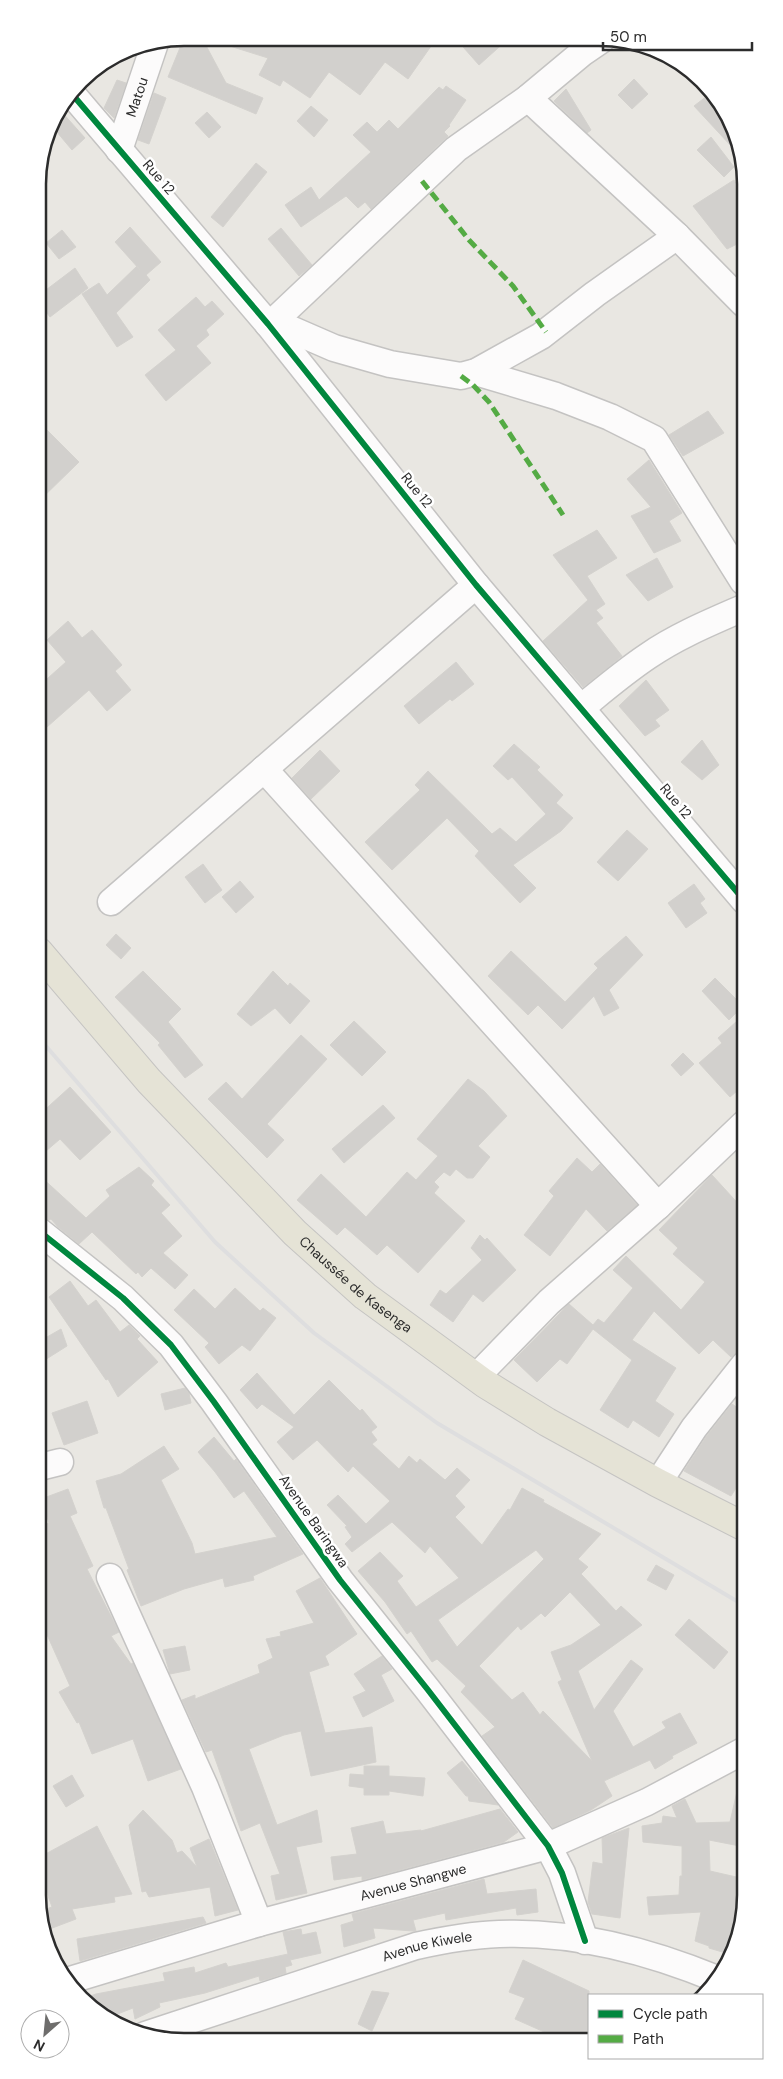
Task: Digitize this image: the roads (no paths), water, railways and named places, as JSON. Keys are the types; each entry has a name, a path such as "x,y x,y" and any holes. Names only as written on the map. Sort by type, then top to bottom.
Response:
{"main road":[{"name":"Chaussée de Kasenga","path":"47,961 149,1081 296,1233 365,1296 476,1377 547,1422 658,1484 736,1523"}],"street":[{"path":"592,46 528,98 456,149 272,322 334,348 390,364 461,376 476,372 541,336 595,294 677,236"},
{"name":"Matou","path":"119,150 153,50"},
{"path":"528,98 677,236 737,297"},
{"name":"Rue 12","path":"76,99 272,322 476,585 737,891"},
{"path":"476,372 556,396 610,417 654,439 737,570"},
{"path":"112,902 476,585"},
{"path":"581,708 615,680 649,656 693,630 737,611"},
{"path":"264,769 658,1206"},
{"path":"476,1377 549,1302 658,1206 736,1131"},
{"name":"Avenue Baringwa","path":"46,1237 123,1298 171,1345 214,1402 340,1580 428,1690 548,1846 562,1873 585,1941"},
{"path":"658,1484 694,1428 736,1375"},
{"path":"110,1577 206,1788 259,1923"},
{"name":"Avenue Shangwe","path":"75,1979 259,1923 548,1846 647,1802 736,1755"},
{"name":"Avenue Kiwele","path":"159,2030 416,1946 458,1937 500,1934 540,1935 585,1941 610,1945 684,1965 710,1975"}],"railway":[{"path":"46,1047 215,1242 314,1333 437,1423 736,1601"}]}
